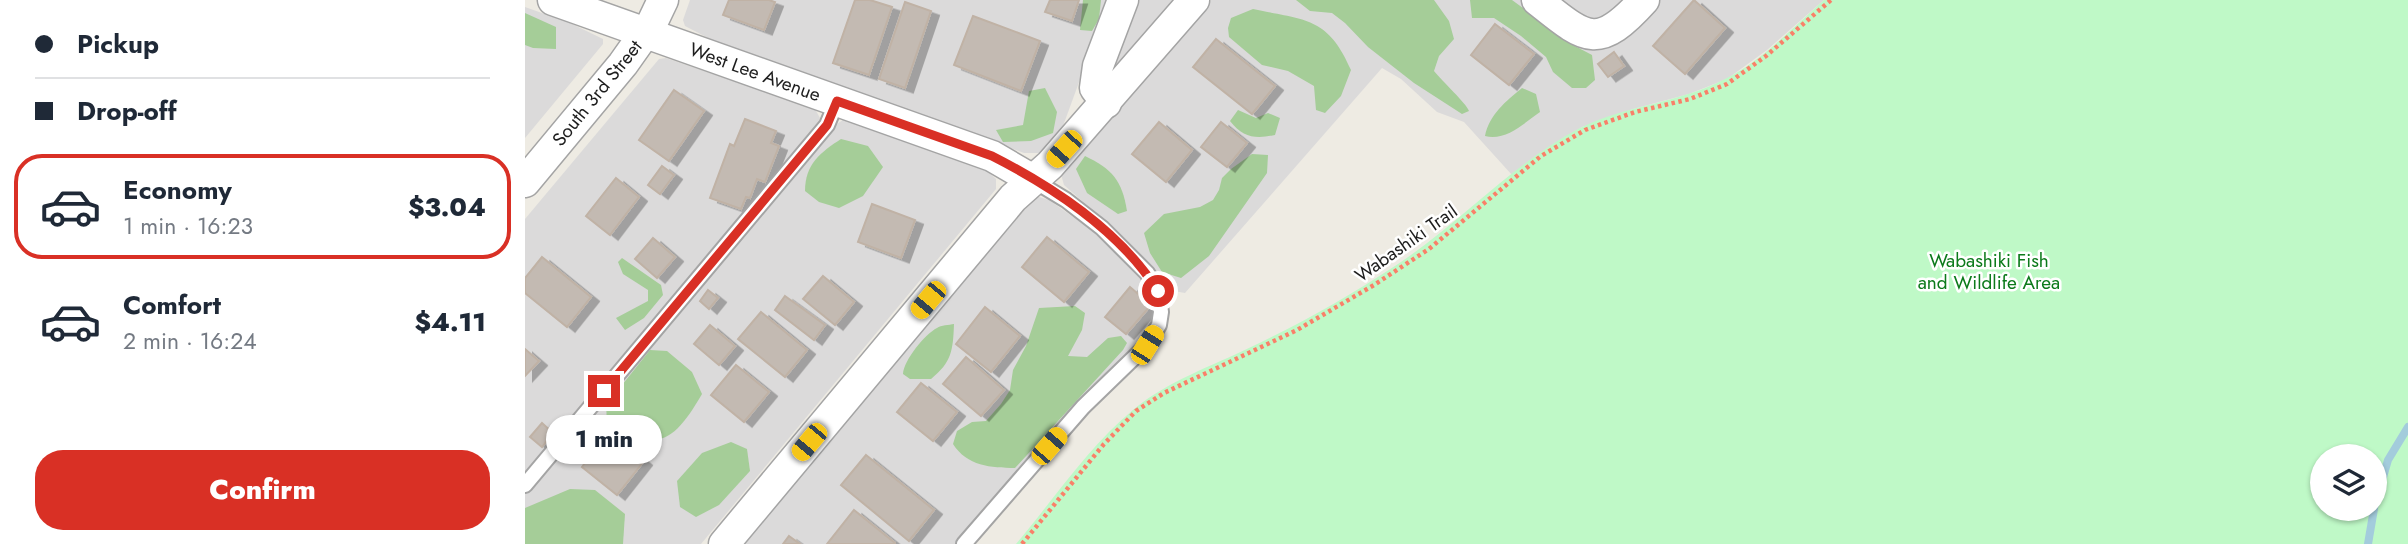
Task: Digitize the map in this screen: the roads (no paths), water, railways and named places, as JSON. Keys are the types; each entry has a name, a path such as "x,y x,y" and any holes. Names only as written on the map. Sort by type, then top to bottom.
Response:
{"street":[{"name":"West Lee Avenue","path":"552,0 992,156 1034,180"},
{"name":"South 3rd Street","path":"525,182 623,64 645,33 663,0"},
{"path":"1106,103 1095,88 1098,65 1123,0"},
{"path":"725,544 1013,198 1034,180 1106,103 1194,0"},
{"path":"1537,0 1574,28 1588,35 1599,35 1614,29 1644,0"}],"lane":[{"path":"525,485 827,125 837,101"},
{"path":"964,544 1083,407 1147,345 1159,325 1161,312 1158,291 1147,273 1102,228 1066,200 1034,180"}],"waterway":[{"path":"2387,463 2408,427"},
{"path":"2368,544 2372,521"}],"park label":[{"name":"Wabashiki Fish and Wildlife Area","path":"1989,271"}]}
